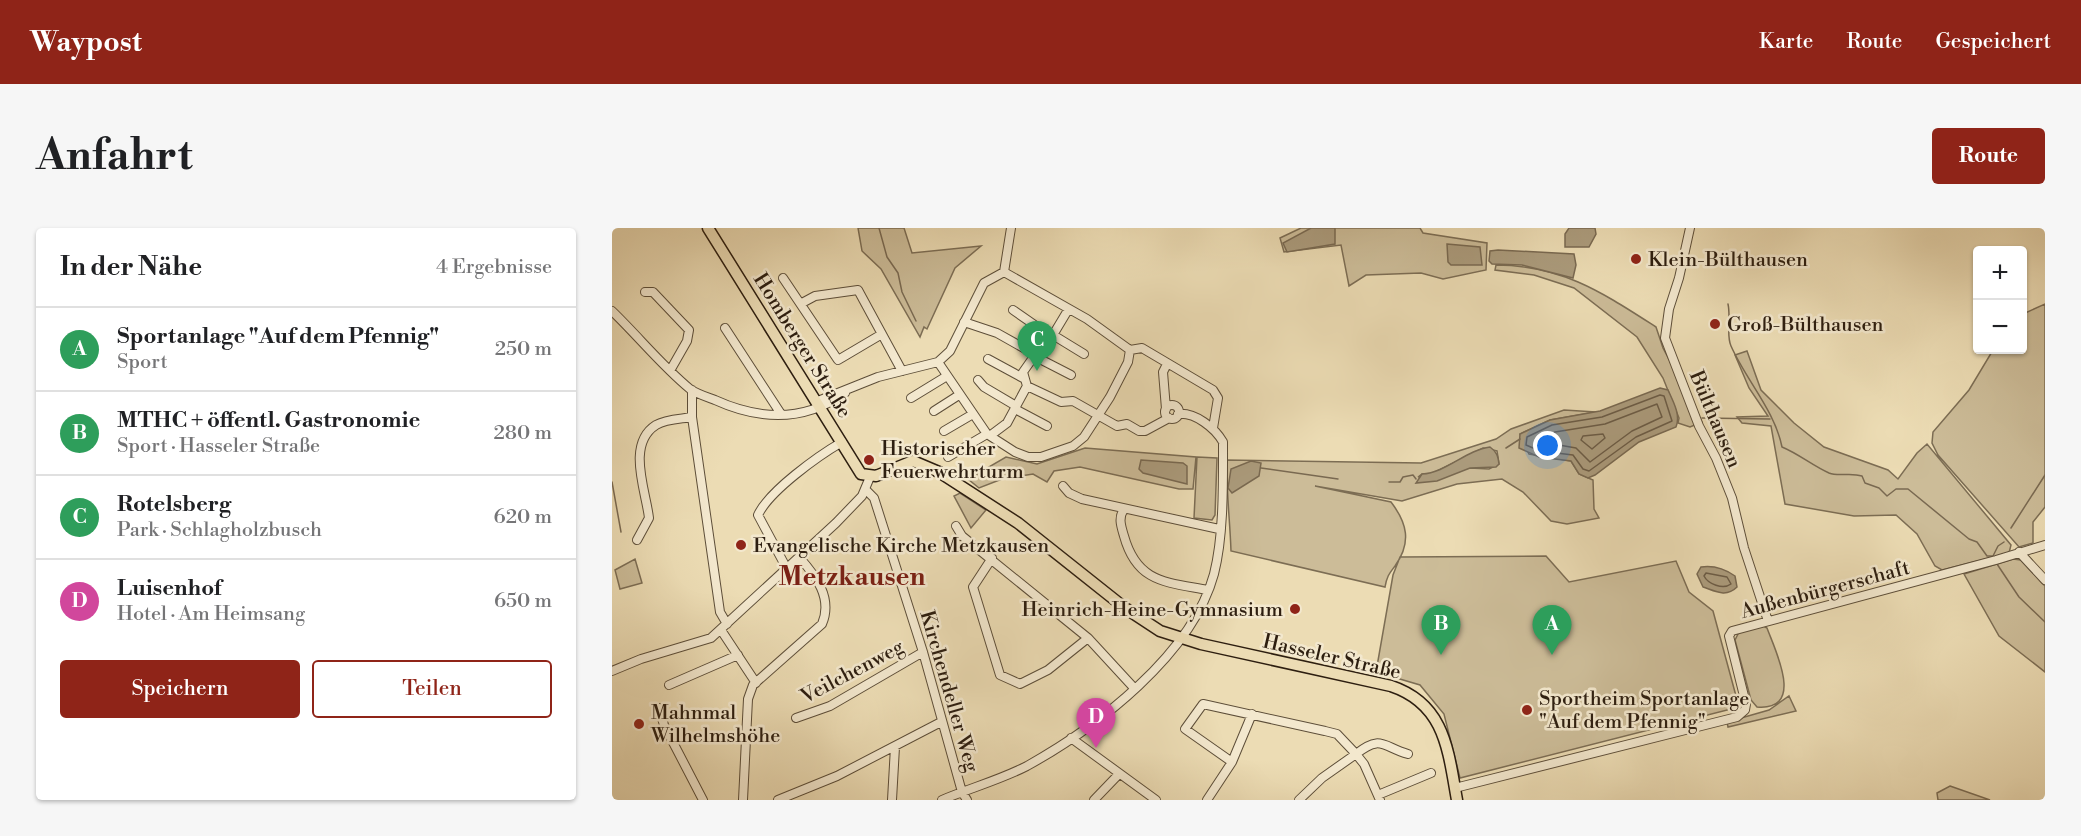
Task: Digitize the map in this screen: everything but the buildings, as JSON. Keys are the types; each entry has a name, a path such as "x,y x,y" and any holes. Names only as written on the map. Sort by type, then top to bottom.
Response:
{"main road":[{"name":"Homberger Straße","path":"708,228 820,404 857,470 870,477"},
{"name":"Hasseler Straße","path":"870,477 913,461 939,472 1047,545 1150,626 1179,638 1391,686 1414,696 1426,706 1440,727 1457,800"}],"street":[{"path":"1004,272 1011,228"},
{"name":"Bülthausen","path":"1690,228 1679,278 1669,309 1665,338 1699,426 1716,458 1732,498 1744,548 1768,621"},
{"path":"1004,272 1087,319 1130,350 1142,348 1213,390 1218,398 1213,428"},
{"path":"612,311 692,390 746,413 781,414 820,404 854,387 902,371 938,362 950,351 984,283 1004,272"},
{"path":"783,279 802,303 838,360 882,334"},
{"path":"802,303 815,296 858,290 902,371"},
{"path":"645,292 653,292 662,299 689,330 687,341 671,369"},
{"path":"1013,310 1084,354"},
{"path":"948,457 1007,423 1016,408 1035,355 1068,310"},
{"path":"964,322 997,333 1071,375"},
{"path":"725,328 781,414"},
{"path":"938,362 973,414 1002,446 1028,457 1041,457 1072,446 1084,437 1128,362 1130,350"},
{"path":"942,800 964,796 1027,765 1071,738 1135,689 1161,663 1179,638 1208,590 1217,560 1223,442 1213,428 1185,413 1171,414 1145,432 1127,424 1117,426 1073,401 1060,402 988,359"},
{"path":"1167,363 1163,372 1171,414"},
{"path":"912,398 947,376"},
{"path":"978,380 984,387 1047,426"},
{"path":"692,390 692,417 712,541 720,612 724,627 738,655 756,683"},
{"path":"934,411 959,395"},
{"path":"944,431 973,414"},
{"path":"637,540 650,518 641,481 644,439 656,425 692,417"},
{"path":"787,569 758,515 761,507 789,481 842,442"},
{"path":"612,671 647,657 706,641 787,569 867,491 870,477"},
{"path":"1063,486 1069,493 1082,499 1219,529"},
{"name":"Kirchendeller Weg","path":"867,491 874,498 923,652 941,722 964,796"},
{"path":"1124,509 1120,519 1125,539 1132,559 1143,572 1161,580 1208,590"},
{"path":"956,526 962,536 1088,638 1135,689"},
{"name":"Außenbürgerschaft","path":"1455,788 1737,717 1746,710 1746,704 1730,634 1735,630 1996,561 2045,544"},
{"path":"2019,552 2045,580"},
{"path":"743,800 748,699 756,683 823,621 826,607 823,592 817,579 799,557"},
{"path":"992,558 973,587 1000,675 1020,684 1048,670 1088,638"},
{"name":"Veilchenweg","path":"796,718 830,706 923,652"},
{"path":"669,686 738,655"},
{"path":"1232,762 1185,729 1203,704 1337,734 1364,764 1379,798 1431,773"},
{"path":"659,708 664,725 703,800"},
{"path":"1207,800 1232,762 1252,714"},
{"path":"778,800 837,776 941,722"},
{"path":"1071,738 1156,800"},
{"path":"1299,800 1322,778 1366,746 1379,742 1408,754"},
{"path":"892,800 895,747"},
{"path":"1094,800 1119,774"}],"shaded area":[{"path":"858,228 904,228 912,253 981,246 955,268 927,329 924,327 920,337 881,269 862,251"},
{"path":"1301,228 1420,228 1423,233 1487,243 1486,270 1443,279 1421,273 1366,275 1349,286 1341,245 1284,252 1280,238"},
{"path":"1496,265 1541,270 1581,283 1656,327 1663,348 1702,422 1690,427 1678,423 1679,418 1663,378 1637,337 1574,288 1534,275 1495,270"},
{"path":"2045,304 2045,507 2033,522 2033,543 2019,547 1938,455 1932,443 1933,432 1969,390 1991,354 2027,354 2027,312"},
{"path":"1747,351 1761,390 1794,423 1824,447 1888,470 1898,479 1917,453 1927,444 2011,545 2009,553 1942,570 1935,566 1917,534 1896,515 1854,516 1785,504 1771,426 1742,423 1737,417 1768,416 1749,388 1735,355"},
{"path":"1564,410 1596,412 1550,420 1520,434 1529,454 1571,461 1579,474 1593,480 1594,509 1599,518 1567,524 1551,521 1523,492 1502,479 1457,484 1402,501 1315,486 1391,502 1404,525 1405,541 1404,549 1388,575 1385,587 1231,551 1227,460 1421,463 1496,439 1511,429","holes":["1483,448 1497,451 1499,464 1489,469 1470,468 1418,477 1422,474 1431,474"]},
{"path":"1085,448 1196,457 1193,489 1179,489 1080,467 1054,471 1047,482 1033,474 1002,479 979,488 968,479 1006,457 1037,464"},
{"path":"1197,457 1217,458 1215,515 1212,520 1194,518"},
{"path":"960,493 986,510 971,528 954,496"},
{"path":"1546,556 1569,582 1676,561 1689,592 1713,611 1739,707 1460,778 1444,714 1420,685 1376,672 1393,575 1400,557"},
{"path":"635,559 642,583 620,589 615,570"},
{"path":"2013,559 2021,560 2045,586 2045,672 1999,636 1964,574"},
{"path":"1762,625 1767,628 1776,650 1784,690 1780,699 1772,706 1757,707 1751,700 1735,640 1739,632"},
{"path":"1789,696 1796,711 1728,727 1727,722 1769,710"},
{"path":"1950,786 1990,800 1938,800 1937,793"}],"water":[{"path":"1311,228 1335,228 1335,244 1287,252 1283,243"},
{"path":"1569,228 1595,228 1596,234 1589,247 1565,247 1565,234"},
{"path":"1447,244 1480,247 1482,265 1451,265 1448,262"},
{"path":"1490,251 1574,254 1576,265 1573,278 1522,265 1492,264 1489,261"},
{"path":"1660,388 1668,390 1674,403 1678,418 1676,427 1639,442 1588,478 1579,474 1571,461 1539,457 1519,448 1520,434 1550,420 1600,411"},
{"path":"1490,447 1498,456 1499,464 1496,467 1470,468 1437,481 1416,483 1422,474 1439,470 1473,452"},
{"path":"1141,460 1183,463 1187,466 1187,484 1143,473 1139,469"},
{"path":"1251,461 1261,463 1259,476 1232,493 1228,488 1231,469"},
{"path":"1701,567 1715,567 1735,576 1737,587 1725,593 1703,587 1697,574"}],"waterway":[{"path":"879,228 887,257 898,273 902,292 916,321"},
{"path":"1728,304 1731,346 1767,408 1782,447 1829,473 1862,476 1865,483 1879,488 1887,496 1896,489 1908,489 1969,539 1977,542 1987,556 1993,556 1998,546 2004,542"},
{"path":"1702,418 1770,419"},
{"path":"1506,448 1520,439"},
{"path":"1261,468 1338,479"},
{"path":"1389,482 1400,482 1403,477 1413,475 1416,479"},
{"path":"2011,528 2045,475"},
{"path":"612,482 621,532"},
{"path":"1997,564 2019,597 2045,622"}],"place":[{"name":"Klein-Bülthausen","path":"1636,259"},
{"name":"Groß-Bülthausen","path":"1715,324"},
{"name":"Rotelsberg","path":"1037,371"},
{"name":"Historischer Feuerwehrturm","path":"869,460"},
{"name":"Evangelische Kirche Metzkausen","path":"741,545"},
{"name":"Heinrich-Heine-Gymnasium","path":"1295,609"},
{"name":"MTHC + öffentl. Gastronomie","path":"1441,655"},
{"name":"Sportanlage \"Auf dem Pfennig\"","path":"1552,655"},
{"name":"Sportheim Sportanlage \"Auf dem Pfennig\"","path":"1527,710"},
{"name":"Mahnmal Wilhelmshöhe","path":"639,724"},
{"name":"Luisenhof","path":"1096,748"}],"district":[{"name":"Metzkausen","path":"852,576"}]}
